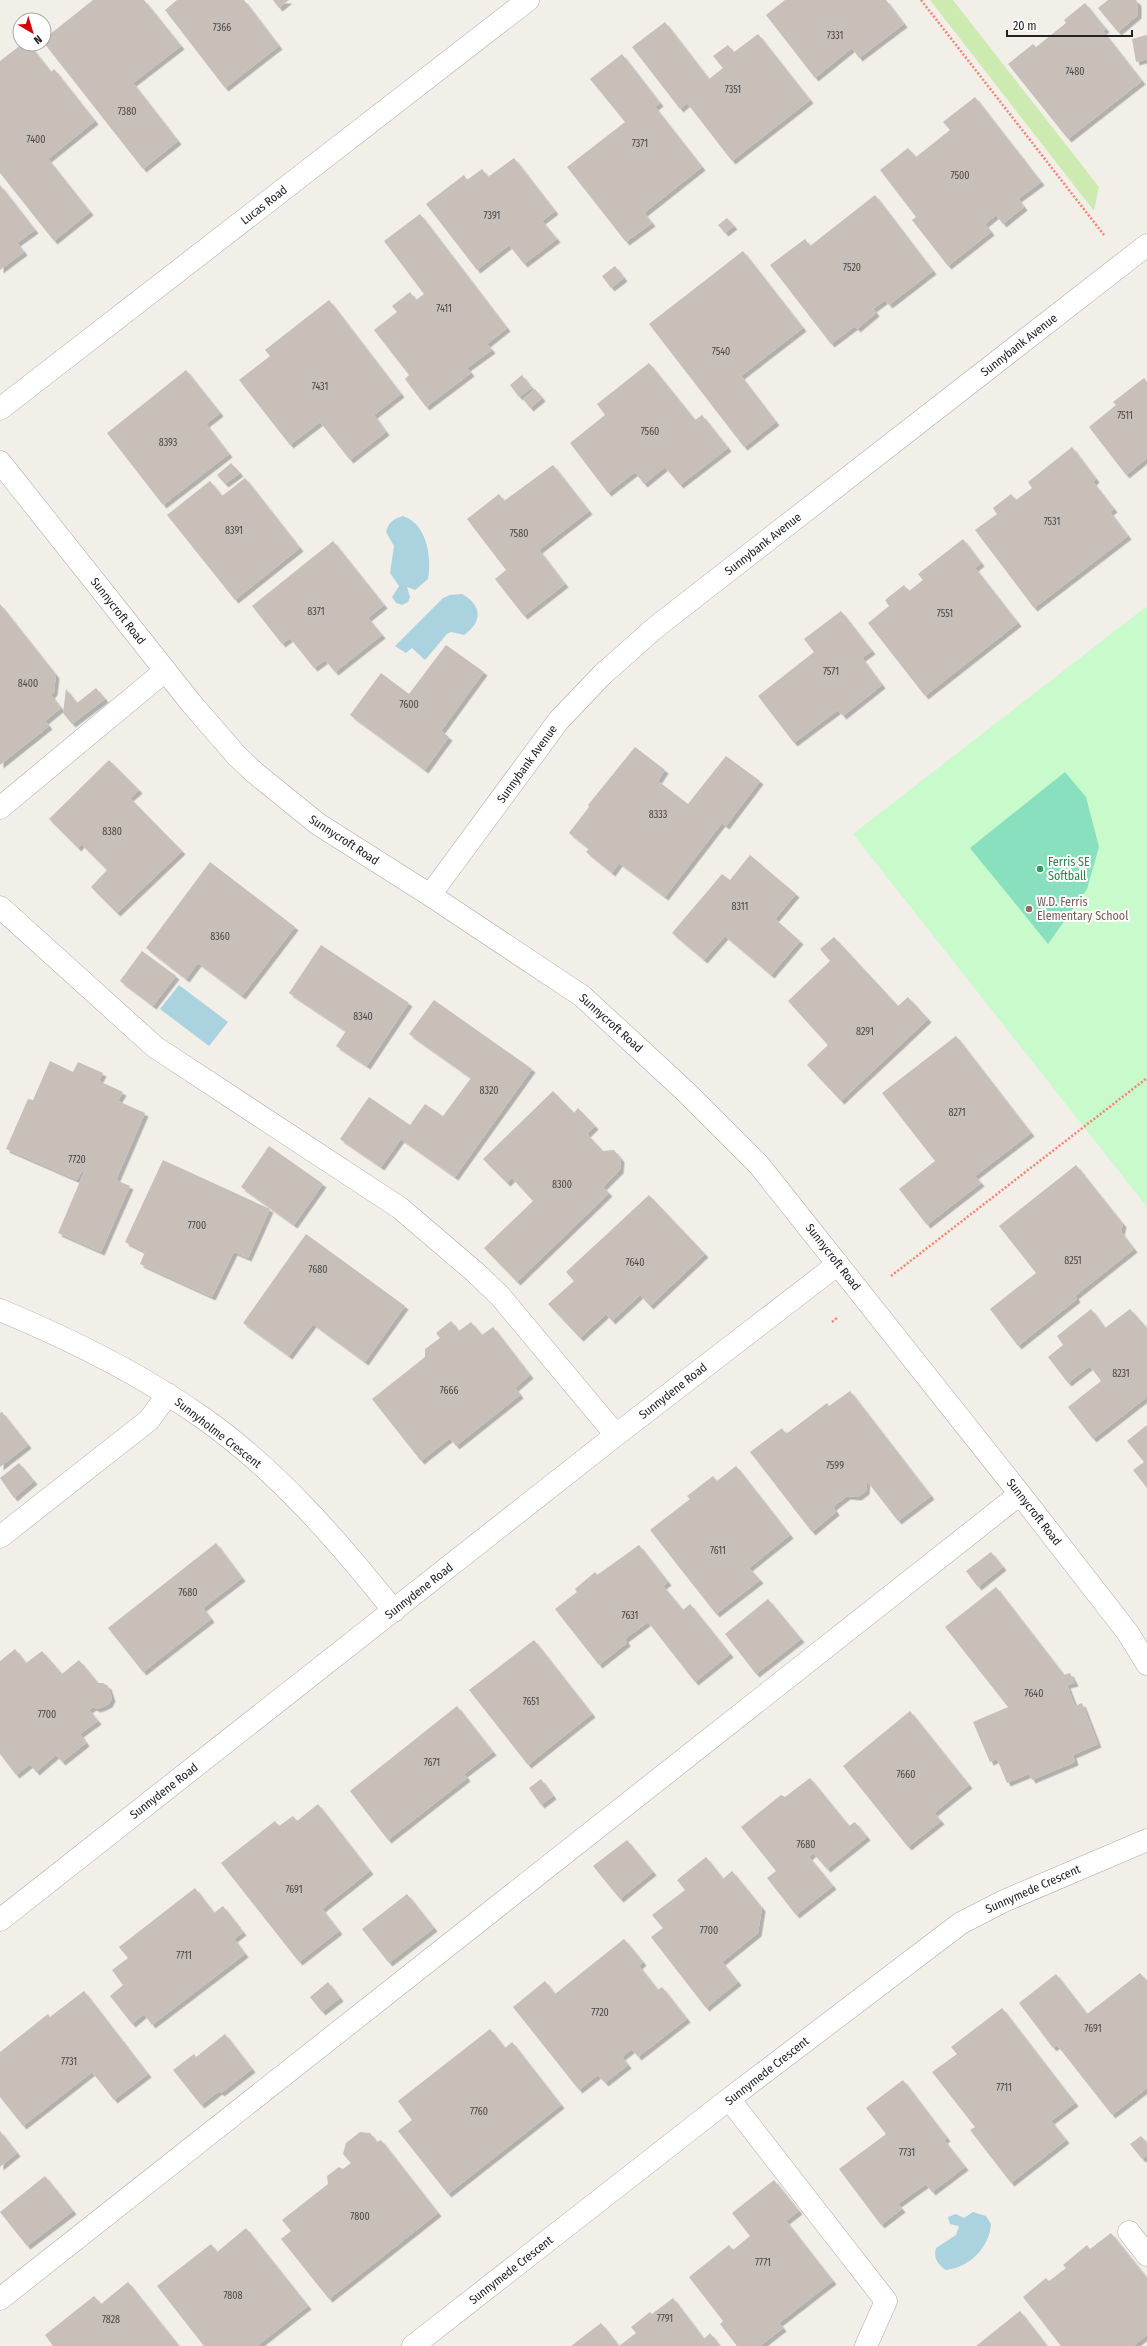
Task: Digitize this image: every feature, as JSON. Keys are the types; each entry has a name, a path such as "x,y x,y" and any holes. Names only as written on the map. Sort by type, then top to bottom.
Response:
{"street":[{"name":"Lucas Road","path":"0,409 528,0"},
{"name":"Sunnybank Avenue","path":"430,894 559,720 603,674 656,627 1147,245"},
{"name":"Sunnycroft Road","path":"0,462 165,671 223,740 272,788 318,824 430,894 582,996 685,1091 759,1165 1020,1494 1128,1634 1147,1664"},
{"path":"0,808 165,671"},
{"path":"0,907 155,1048 400,1208 469,1267 500,1296 616,1435"},
{"name":"Sunnydene Road","path":"0,1920 394,1612 616,1435 838,1264"},
{"name":"Sunnyholme Crescent","path":"0,1310 68,1341 168,1394 234,1442 275,1479 326,1530 394,1612"},
{"path":"0,1537 149,1420 168,1394"},
{"path":"0,2299 1020,1494"},
{"name":"Sunnymede Crescent","path":"414,2346 729,2099 961,1923 1004,1901 1147,1840"},
{"path":"729,2099 886,2301 866,2346"},
{"path":"1129,2232 1147,2255"}],"path":[{"path":"921,0 1126,262"},
{"path":"832,1322 1147,1078"}],"green space":[{"path":"930,0 953,0 1099,187 1094,211"},
{"name":"W.D. Ferris Elementary School","path":"1147,606 1147,1207 853,834"},
{"name":"Ferris SE Softball","path":"1065,772 1086,797 1099,847 1087,889 1048,944 970,848"}],"water":[{"path":"403,516 418,526 423,534 428,552 429,570 428,579 415,590 407,587 410,597 408,602 402,605 396,603 392,597 399,586 390,573 394,546 386,532 392,521"},
{"path":"462,594 469,598 473,603 478,614 475,625 464,635 451,632 447,634 425,660 412,648 406,653 395,646 443,598 450,595"},
{"path":"179,985 228,1022 209,1046 160,1009"},
{"path":"973,2212 986,2216 991,2224 986,2241 977,2255 963,2265 946,2270 937,2261 935,2252 936,2248 956,2235 959,2226 950,2224 948,2217 956,2214 964,2218"}],"building":[{"path":"93,0 144,0 181,46 133,83 178,141 143,169 51,52 52,33"},
{"path":"177,0 244,0 279,46 225,88 165,10"},
{"path":"273,0 289,0 279,8"},
{"path":"785,0 886,0 904,24 859,58 852,48 815,78 766,15"},
{"path":"1108,0 1136,0 1138,3 1138,15 1118,32 1098,8"},
{"path":"1085,3 1106,29 1103,31 1142,81 1068,139 1008,64 1033,44 1036,47 1066,23 1064,20"},
{"path":"665,22 709,79 723,68 713,56 728,45 734,52 758,34 810,100 732,161 687,103 680,109 632,47"},
{"path":"1147,35 1147,59 1136,62 1132,39"},
{"path":"12,52 35,52 51,72 54,69 95,121 48,159 90,212 54,241 0,173 0,61"},
{"path":"622,54 660,103 655,107 702,167 644,213 652,223 626,242 567,167 625,122 590,79"},
{"path":"975,97 1041,182 1018,199 1024,207 1003,224 996,215 985,224 991,232 948,266 912,220 916,217 880,170 908,148 916,157 950,130 943,122"},
{"path":"514,158 555,211 542,221 557,239 524,264 509,245 477,270 426,204 464,175 467,180 482,169 488,177"},
{"path":"0,185 35,230 17,243 24,252 0,270"},
{"path":"875,195 933,271 889,305 885,300 873,309 876,313 857,329 855,326 831,344 770,265 805,239 810,246"},
{"path":"420,214 507,328 487,344 492,350 467,368 471,373 426,407 405,379 409,375 374,330 397,312 392,306 410,292 416,300 424,294 384,241"},
{"path":"727,218 734,226 725,233 718,225"},
{"path":"743,251 803,328 741,376 776,422 744,447 649,324"},
{"path":"615,266 624,278 611,288 602,276"},
{"path":"329,300 401,394 374,415 386,432 350,460 320,422 290,445 239,380 270,356 265,350"},
{"path":"649,363 695,420 702,415 728,448 680,485 665,467 644,484 635,472 608,493 570,443 605,415 597,404"},
{"path":"186,370 220,413 206,424 229,454 163,505 107,433"},
{"path":"522,375 532,388 519,397 510,385"},
{"path":"1144,378 1147,382 1147,458 1126,475 1089,427 1116,405 1113,402"},
{"path":"535,389 542,398 530,408 523,399"},
{"path":"1072,447 1096,479 1093,482 1114,509 1110,512 1128,536 1034,608 975,530 997,514 993,508 1011,494 1016,500 1032,488 1028,482"},
{"path":"231,463 240,473 225,484 217,475"},
{"path":"553,465 589,511 539,550 565,584 524,616 495,579 506,570 467,519 499,494 504,501"},
{"path":"245,478 300,548 235,600 167,515 210,481 222,496"},
{"path":"963,539 981,563 975,568 1018,623 925,696 868,623 889,606 885,600 904,585 909,591 923,580 918,574"},
{"path":"333,541 384,605 368,618 382,635 335,672 325,660 314,668 290,638 282,644 252,606"},
{"path":"0,604 56,675 54,692 51,695 61,708 45,721 49,726 0,765"},
{"path":"841,611 872,651 862,658 882,685 843,716 838,710 794,743 758,696 814,652 804,639"},
{"path":"446,645 484,672 441,731 449,737 425,770 350,715 381,673 409,694"},
{"path":"96,688 105,699 72,724 63,713 66,689 77,703"},
{"path":"635,747 665,770 658,781 688,804 726,756 760,781 726,826 722,823 665,897 619,863 612,873 586,852 589,849 569,833 589,807 588,805"},
{"path":"109,760 139,790 130,798 182,851 117,913 91,887 107,870 81,844 78,848 49,819"},
{"path":"750,855 796,894 775,919 800,941 771,975 725,936 704,960 672,933 722,874 730,880"},
{"path":"210,862 295,927 242,996 198,963 186,979 146,948"},
{"path":"834,937 898,1006 908,997 928,1019 841,1101 807,1065 828,1045 788,1001 830,961 820,949"},
{"path":"321,945 409,1003 367,1066 336,1046 346,1031 289,993"},
{"path":"142,951 176,976 153,1006 120,981"},
{"path":"434,1000 532,1069 455,1177 401,1139 381,1167 340,1139 369,1097 410,1125 425,1104 443,1116 471,1078 409,1034"},
{"path":"956,1036 1031,1133 975,1176 981,1183 927,1225 899,1189 935,1161 882,1093"},
{"path":"50,1061 73,1072 78,1062 103,1073 99,1081 123,1092 118,1101 145,1113 116,1180 130,1186 101,1252 58,1233 84,1172 82,1171 77,1180 6,1149 28,1099 33,1100"},
{"path":"553,1091 574,1113 578,1108 595,1126 587,1134 603,1151 614,1150 621,1159 620,1170 603,1187 609,1193 517,1282 484,1248 533,1201 512,1178 507,1183 483,1159"},
{"path":"269,1146 323,1184 294,1225 241,1187"},
{"path":"163,1160 270,1209 248,1258 234,1252 212,1297 140,1264 145,1252 125,1242"},
{"path":"1076,1165 1123,1224 1121,1232 1134,1249 1075,1296 1077,1299 1018,1346 990,1309 1036,1273 999,1226"},
{"path":"649,1195 705,1254 650,1306 640,1295 612,1321 606,1314 580,1338 548,1304 574,1281 566,1272"},
{"path":"306,1234 405,1306 365,1362 313,1324 289,1356 243,1323"},
{"path":"1091,1309 1105,1328 1130,1309 1147,1328 1147,1397 1093,1439 1068,1407 1101,1381 1090,1366 1068,1383 1048,1357 1063,1345 1057,1336"},
{"path":"451,1321 459,1331 471,1322 482,1335 493,1327 530,1375 515,1388 520,1395 456,1446 450,1438 421,1461 372,1399 425,1357 425,1349 440,1338 436,1333"},
{"path":"850,1391 931,1496 898,1521 867,1481 866,1491 858,1497 847,1496 833,1507 836,1512 812,1532 750,1452 782,1428 786,1434 827,1403 829,1406"},
{"path":"2,1412 28,1445 0,1467 0,1413"},
{"path":"1147,1425 1147,1488 1133,1470 1144,1462 1127,1441"},
{"path":"19,1463 34,1481 14,1498 0,1478"},
{"path":"736,1466 790,1535 749,1568 760,1580 716,1614 650,1530 690,1499 687,1496 713,1476 717,1481"},
{"path":"216,1543 242,1578 203,1608 211,1619 143,1672 108,1628"},
{"path":"639,1545 668,1582 663,1586 683,1610 690,1604 730,1654 695,1682 648,1622 625,1639 627,1643 599,1665 555,1609 577,1592 575,1589 595,1572 597,1575"},
{"path":"991,1552 1003,1567 978,1587 966,1571"},
{"path":"996,1587 1064,1675 1070,1673 1075,1683 1067,1685 1075,1706 1082,1703 1098,1744 1073,1755 1075,1762 1032,1780 1029,1774 1007,1783 997,1759 990,1762 973,1722 1008,1707 945,1627"},
{"path":"768,1599 801,1639 756,1674 725,1634"},
{"path":"534,1640 592,1714 528,1765 469,1690"},
{"path":"15,1649 26,1663 42,1651 62,1674 79,1660 98,1683 103,1683 108,1686 112,1698 109,1704 97,1709 93,1707 89,1710 98,1721 80,1734 86,1743 62,1762 56,1755 36,1772 30,1764 16,1775 0,1754 0,1661"},
{"path":"457,1706 493,1752 464,1774 467,1778 388,1840 350,1791"},
{"path":"910,1711 969,1785 934,1813 941,1821 908,1847 843,1766"},
{"path":"810,1778 849,1826 855,1822 867,1837 827,1869 813,1853 809,1857 833,1886 796,1915 767,1878 776,1871 741,1827 781,1795 785,1797"},
{"path":"541,1779 553,1796 541,1805 529,1788"},
{"path":"318,1804 370,1871 322,1909 339,1931 299,1962 221,1863 275,1821 279,1826 293,1816 297,1821"},
{"path":"627,1840 653,1872 620,1899 593,1866"},
{"path":"706,1857 723,1879 732,1871 762,1908 758,1933 722,1962 738,1982 706,2008 651,1937 663,1928 652,1915 685,1890 677,1880"},
{"path":"195,1888 214,1913 223,1906 243,1932 234,1939 245,1954 152,2025 144,2014 132,2024 110,1996 123,1985 112,1970 128,1958 119,1947"},
{"path":"407,1894 434,1928 389,1963 362,1929"},
{"path":"624,1939 643,1962 639,1966 658,1990 662,1987 687,2019 638,2057 632,2049 622,2057 628,2065 605,2083 598,2075 579,2090 513,2007 545,1981 555,1994"},
{"path":"1140,1973 1147,1981 1147,2088 1112,2115 1057,2045 1053,2048 1019,2003 1056,1974 1087,2014"},
{"path":"328,1982 340,1998 322,2012 310,1997"},
{"path":"84,1991 148,2074 114,2100 92,2072 23,2126 0,2097 0,2052 48,2014 50,2017"},
{"path":"1002,2008 1075,2103 1051,2121 1066,2140 1011,2183 970,2130 975,2127 932,2072 957,2054 951,2047"},
{"path":"490,2029 505,2048 512,2042 561,2105 448,2194 398,2131 412,2120 398,2101"},
{"path":"225,2034 252,2069 221,2093 219,2091 201,2105 173,2070 194,2054 196,2057"},
{"path":"903,2080 947,2138 944,2140 965,2167 932,2192 926,2184 898,2204 902,2209 881,2225 839,2169 886,2134 866,2108"},
{"path":"0,2131 17,2153 0,2167"},
{"path":"360,2132 370,2133 377,2142 381,2140 438,2213 329,2299 281,2239 291,2231 282,2220 328,2184 327,2176 339,2167 343,2169 351,2163 343,2154 346,2143"},
{"path":"1141,2136 1147,2143 1147,2155 1142,2159 1130,2144"},
{"path":"45,2176 73,2211 27,2246 0,2212"},
{"path":"774,2180 799,2211 786,2221 833,2281 779,2323 783,2328 760,2346 737,2346 720,2324 723,2321 689,2277 729,2245 733,2250 750,2236 732,2213"},
{"path":"246,2228 308,2306 257,2346 204,2346 157,2286 211,2244 217,2252"},
{"path":"1111,2233 1147,2278 1147,2335 1133,2346 1061,2346 1023,2297 1046,2278 1049,2281 1066,2268 1063,2265 1087,2245 1090,2249"},
{"path":"128,2282 179,2346 53,2346 45,2335 94,2296 101,2304"},
{"path":"673,2298 704,2339 710,2333 720,2346 619,2346 636,2333 631,2327 650,2312 652,2314"},
{"path":"1020,2311 1047,2346 976,2346"},
{"path":"601,2323 619,2346 571,2346"}],"place":[{"name":"Ferris SE Softball","path":"1040,869"},
{"name":"W.D. Ferris Elementary School","path":"1029,909"}]}
